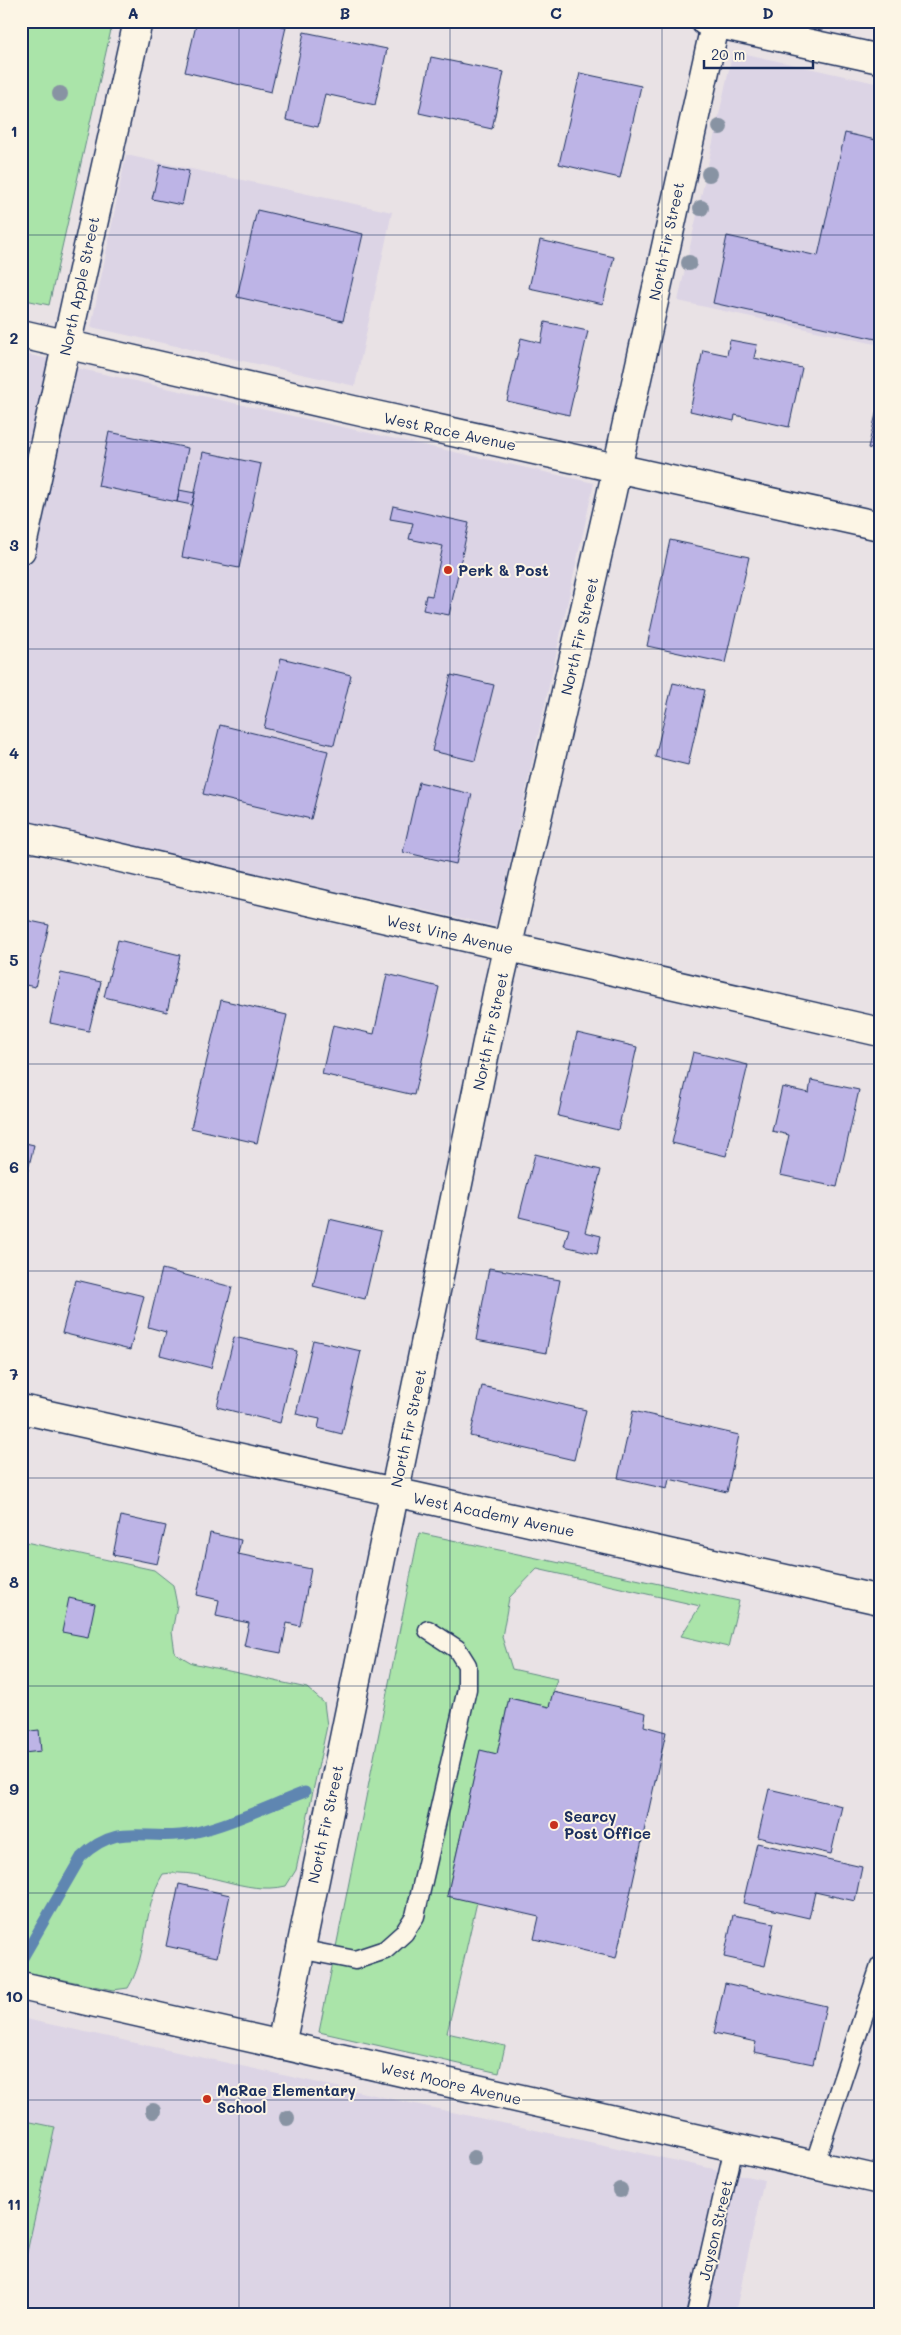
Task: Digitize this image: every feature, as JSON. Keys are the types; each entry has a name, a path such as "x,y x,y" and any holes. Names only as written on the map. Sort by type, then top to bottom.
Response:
{"street":[{"name":"North Apple Street","path":"21,550 138,21"},
{"path":"712,22 880,59"},
{"name":"North Fir Street","path":"281,2045 299,1949 508,947 617,468 712,22"},
{"name":"West Race Avenue","path":"21,334 366,413 880,526"},
{"name":"West Vine Avenue","path":"21,835 880,1032"},
{"name":"West Academy Avenue","path":"21,1409 880,1600"},
{"name":"West Moore Avenue","path":"21,1986 880,2180"}],"lane":[{"path":"299,1949 355,1960 385,1950 404,1933 415,1916 467,1689 467,1665 457,1649 428,1630"},
{"path":"814,2165 880,1966"},
{"name":"Jayson Street","path":"696,2314 734,2147"}],"shaded area":[{"path":"733,51 880,84 880,345 678,301"},
{"path":"126,155 392,212 355,386 91,327"},
{"path":"21,353 49,359 21,482"},
{"path":"72,367 594,483 496,926 21,821 21,599"},
{"name":"McRae Elementary School","path":"21,2018 764,2180 735,2314 21,2314"}],"green space":[{"path":"21,21 113,21 49,305 21,299"},
{"path":"419,1533 739,1601 728,1647 681,1636 700,1606 537,1569 509,1598 502,1637 512,1669 557,1679 549,1707 509,1698 497,1754 480,1751 447,1896 477,1902 447,2033 505,2046 499,2073 319,2032"},
{"path":"21,1541 154,1570 173,1585 177,1605 172,1632 175,1653 192,1663 307,1688 324,1703 327,1726 296,1870 286,1886 271,1888 255,1887 194,1874 163,1874 156,1887 152,1901 135,1975 128,1988 113,1990 21,1971"},
{"path":"21,2120 55,2127 21,2279"}],"building":[{"path":"197,21 261,21 286,27 271,92 185,72"},
{"path":"304,32 387,49 375,105 325,94 318,127 286,120"},
{"path":"431,57 504,72 492,129 419,113"},
{"path":"580,73 641,86 620,178 559,164"},
{"path":"845,133 880,141 880,322 876,339 713,303 727,236 818,256"},
{"path":"160,165 189,171 182,205 152,199"},
{"path":"257,210 363,234 343,321 237,297"},
{"path":"540,240 614,257 603,304 529,288"},
{"path":"545,322 588,331 569,415 507,401 521,338 541,343"},
{"path":"730,340 757,345 754,358 802,368 789,427 735,415 734,421 690,411 703,350 727,355"},
{"path":"880,397 880,451 868,448"},
{"path":"109,432 188,448 177,502 98,486"},
{"path":"203,452 261,464 239,568 182,557"},
{"path":"179,490 195,493 192,505 177,502"},
{"name":"Perk & Post","path":"393,506 469,523 449,615 423,610 426,595 432,596 443,546 409,539 413,523 390,519"},
{"path":"670,540 749,557 725,663 647,646"},
{"path":"281,658 351,675 334,745 264,728"},
{"path":"451,675 494,685 475,761 432,751"},
{"path":"673,683 705,690 688,765 655,757"},
{"path":"220,725 328,751 311,819 203,794"},
{"path":"419,782 472,794 456,864 403,852"},
{"path":"21,919 49,925 35,987 21,984"},
{"path":"118,940 180,955 167,1012 104,997"},
{"path":"61,973 101,982 89,1031 50,1023"},
{"path":"387,974 439,987 414,1095 322,1074 333,1025 374,1034"},
{"path":"221,1000 287,1015 257,1143 191,1128"},
{"path":"577,1033 637,1047 618,1130 558,1116"},
{"path":"693,1052 748,1065 726,1156 672,1143"},
{"path":"811,1080 859,1090 837,1187 780,1175 789,1135 772,1131 782,1087 809,1093"},
{"path":"21,1142 34,1145 22,1194 21,1194"},
{"path":"535,1154 601,1170 585,1232 601,1236 597,1254 564,1246 569,1229 519,1217"},
{"path":"329,1219 381,1231 365,1299 313,1286"},
{"path":"489,1268 560,1280 546,1353 476,1340"},
{"path":"162,1269 232,1287 211,1368 160,1355 166,1332 148,1327"},
{"path":"76,1280 144,1296 130,1350 62,1333"},
{"path":"234,1337 297,1351 280,1423 217,1407"},
{"path":"313,1340 361,1351 342,1434 318,1428 320,1419 296,1414"},
{"path":"482,1386 586,1410 574,1460 470,1436"},
{"path":"633,1411 739,1435 727,1492 669,1479 667,1489 618,1478"},
{"path":"121,1516 166,1526 157,1564 113,1555"},
{"path":"210,1533 241,1540 238,1554 311,1569 300,1626 287,1623 281,1653 244,1646 249,1623 216,1616 219,1600 197,1595"},
{"path":"69,1598 95,1604 88,1637 62,1632"},
{"name":"Searcy Post Office","path":"553,1692 646,1713 644,1726 666,1732 616,1958 534,1939 539,1917 447,1896 480,1750 497,1754 509,1698 549,1707"},
{"path":"39,1730 41,1751 24,1753 22,1732"},
{"path":"769,1789 842,1806 831,1854 758,1837"},
{"path":"757,1843 862,1867 855,1901 815,1892 809,1918 743,1903"},
{"path":"179,1884 230,1895 217,1957 166,1946"},
{"path":"733,1915 774,1923 765,1966 724,1957"},
{"path":"725,1983 826,2006 813,2064 754,2052 756,2042 714,2033"}],"waterway":[{"path":"21,1961 81,1857 95,1845 121,1835 162,1836 193,1833 235,1820 305,1792"}],"place":[{"name":"Perk & Post","path":"448,570"},
{"name":"Searcy Post Office","path":"554,1825"},
{"name":"McRae Elementary School","path":"207,2099"}]}
